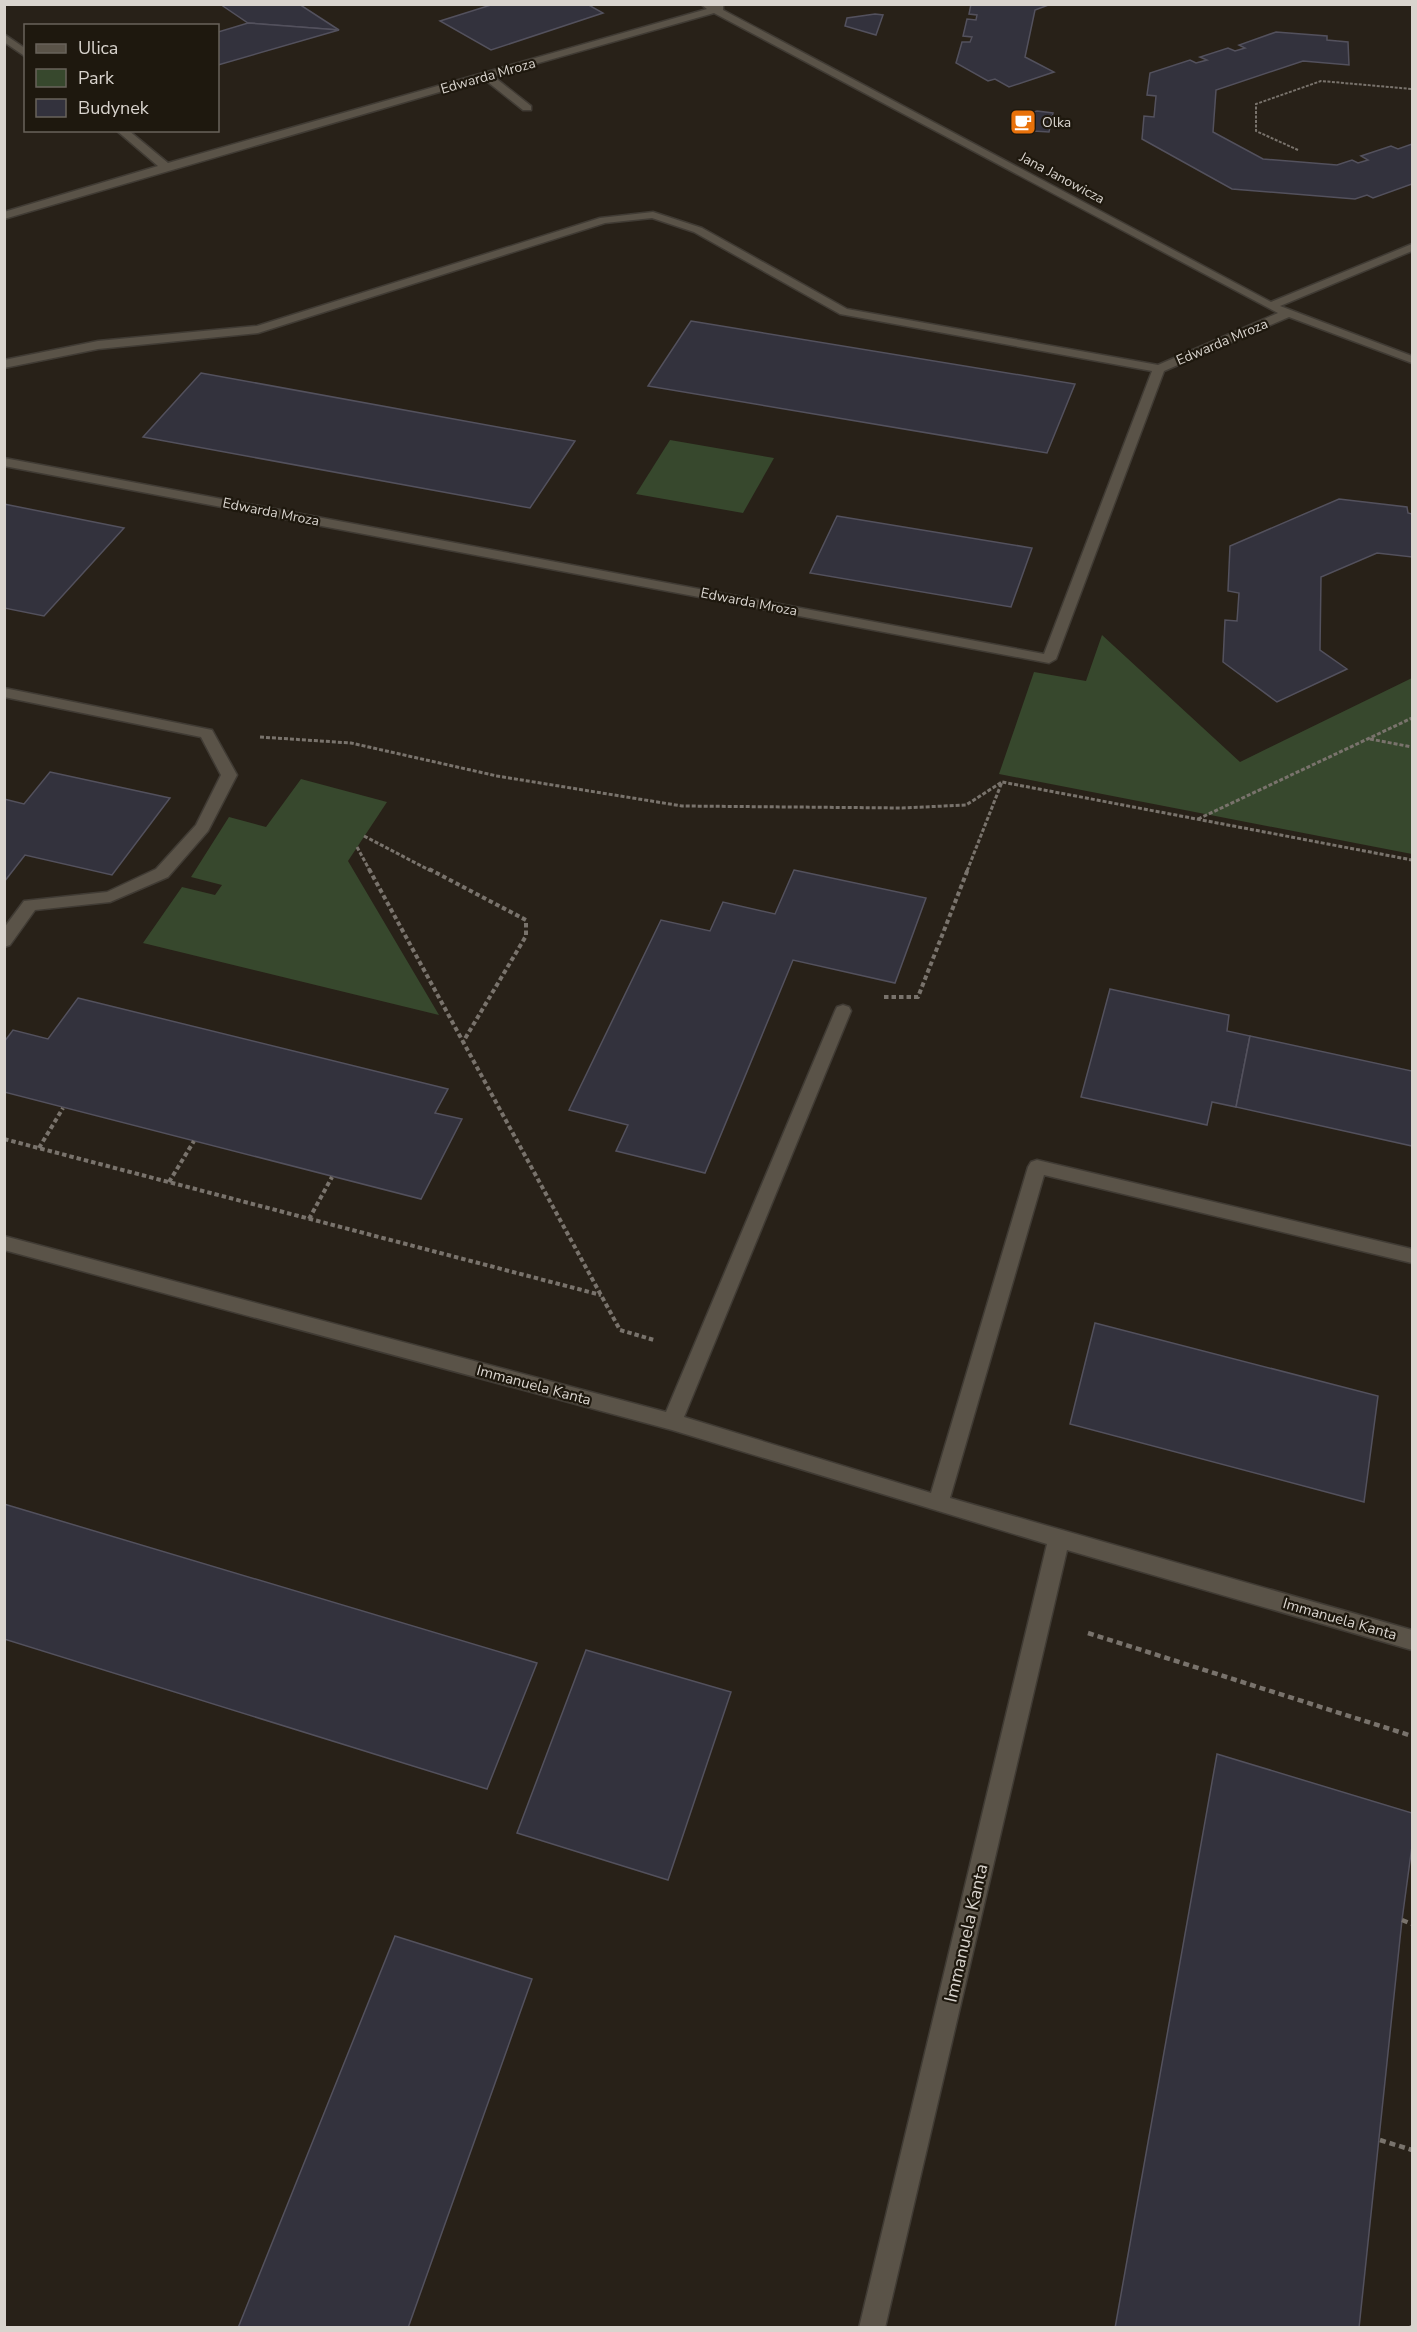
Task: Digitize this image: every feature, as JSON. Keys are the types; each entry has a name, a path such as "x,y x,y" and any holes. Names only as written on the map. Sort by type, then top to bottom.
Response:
{"street":[{"name":"Edwarda Mroza","path":"4,216 166,167 487,76 709,7 730,4"},
{"name":"Jana Janowicza","path":"709,7 1270,306 1413,360"},
{"path":"4,37 24,52"},
{"path":"487,76 527,108"},
{"path":"123,132 166,167"},
{"path":"4,364 98,345 258,329 604,220 653,215 698,230 844,312 1159,369"},
{"path":"1270,306 1413,247"},
{"name":"Edwarda Mroza","path":"4,462 1049,659 1159,369 1289,313"},
{"path":"4,692 207,733 229,775 203,827 162,873 110,897 30,905 4,940"},
{"path":"672,1422 843,1011"},
{"path":"938,1504 1037,1167 1413,1256"},
{"name":"Immanuela Kanta","path":"4,1243 672,1422 938,1504 1413,1640"},
{"name":"Immanuela Kanta","path":"872,2328 1059,1539"}],"path":[{"path":"1298,150 1256,130 1256,104 1321,81 1413,89"},
{"path":"1197,819 1413,718"},
{"path":"207,733 351,743 497,776 682,806 902,808 966,805 1002,782 1413,860"},
{"path":"1369,738 1413,747"},
{"path":"843,1011 870,998 918,998 1002,782"},
{"path":"364,836 526,920 526,936 463,1043"},
{"path":"357,847 620,1330 700,1354"},
{"path":"39,1148 63,1108"},
{"path":"4,1139 601,1295"},
{"path":"168,1182 194,1141"},
{"path":"309,1219 332,1177"},
{"path":"1080,1631 1413,1736"},
{"path":"1402,1920 1413,1924"},
{"path":"1380,2140 1413,2150"}],"green space":[{"path":"670,440 774,458 743,513 636,494"},
{"path":"1102,635 1240,762 1412,678 1412,854 999,774 1034,672 1086,681"},
{"path":"301,779 387,802 348,861 439,1015 143,943 182,887 215,895 222,885 191,877 229,817 266,827"}],"building":[{"path":"220,4 299,4 339,30 248,23"},
{"path":"494,4 587,4 603,13 491,50 440,21"},
{"path":"971,4 1051,4 1035,10 1025,57 1054,72 1009,87 995,79 988,81 956,63 962,42 970,42 972,37 963,36 967,19 976,20 977,15 969,14"},
{"path":"883,15 876,35 845,26 847,18"},
{"path":"248,23 339,30 219,65 219,32"},
{"path":"1276,32 1327,36 1327,40 1348,42 1349,65 1303,61 1216,90 1213,132 1263,159 1337,165 1352,160 1358,163 1368,160 1361,156 1391,146 1398,149 1412,144 1412,184 1373,198 1367,195 1355,199 1232,189 1142,139 1144,116 1154,117 1156,96 1147,95 1150,73 1190,60 1196,63 1207,60 1200,57 1228,48 1235,51 1245,48 1239,45"},
{"path":"1037,111 1053,113 1049,132 1033,131 1012,119"},
{"path":"691,321 1075,384 1047,453 648,386"},
{"path":"201,373 575,441 530,508 143,437"},
{"path":"1339,499 1407,507 1408,513 1412,514 1412,557 1377,553 1321,577 1320,650 1347,669 1277,702 1223,662 1225,620 1237,621 1239,593 1228,591 1230,546"},
{"path":"4,504 124,528 44,616 4,608"},
{"path":"837,516 1032,548 1011,607 810,573"},
{"path":"50,772 170,798 112,875 25,855 4,882 4,799 24,804"},
{"path":"794,870 926,898 895,983 793,960 705,1173 616,1151 628,1125 569,1110 661,920 710,931 723,902 775,914"},
{"path":"1110,989 1229,1015 1227,1031 1250,1036 1236,1107 1212,1102 1207,1125 1081,1097"},
{"path":"78,998 448,1089 435,1113 462,1119 421,1199 4,1092 4,1042 13,1030 48,1039"},
{"path":"1250,1036 1412,1071 1412,1146 1236,1107"},
{"path":"1095,1323 1378,1396 1364,1502 1070,1424"},
{"path":"4,1504 537,1663 487,1789 4,1639"},
{"path":"586,1650 731,1692 668,1880 517,1833"},
{"path":"1217,1754 1412,1813 1412,1846 1402,1920 1359,2328 1115,2328"},
{"path":"395,1936 532,1979 408,2328 238,2328"}],"place":[{"name":"Olka","path":"1023,122"}]}
